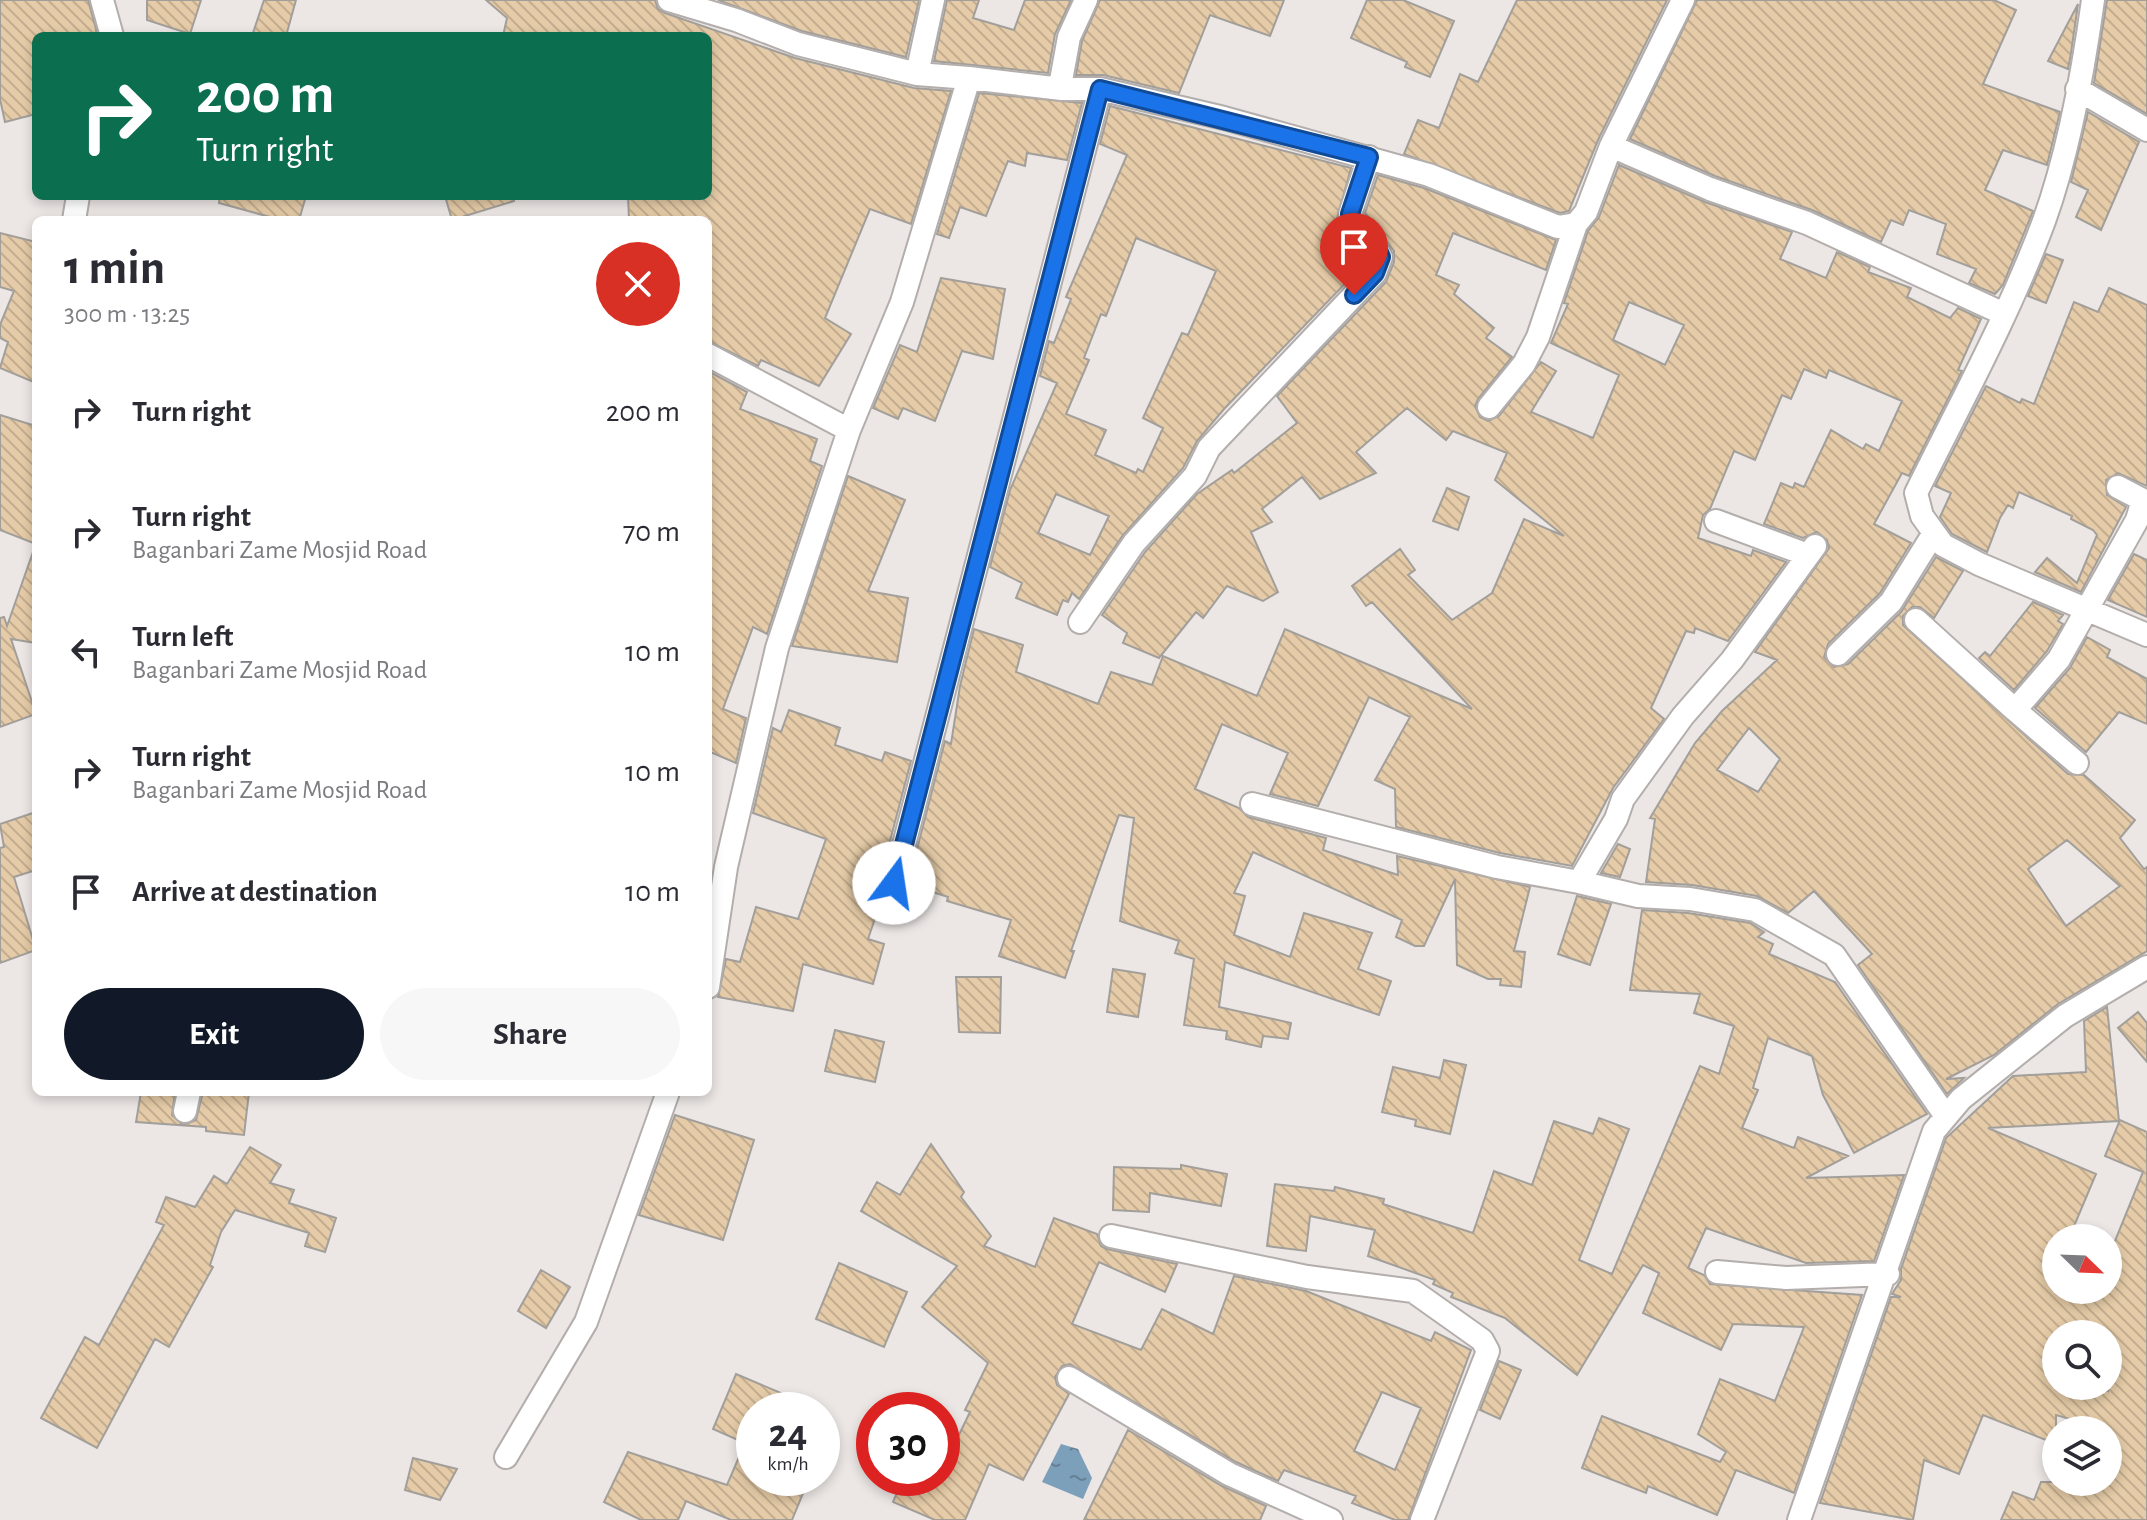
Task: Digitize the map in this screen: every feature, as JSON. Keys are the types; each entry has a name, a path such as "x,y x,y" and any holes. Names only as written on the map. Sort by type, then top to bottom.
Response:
{"street":[{"path":"102,0 111,32"},
{"path":"669,0 736,20 798,44 917,74 1060,86 1062,89 1100,89 1369,157 1429,175 1558,227 1576,224"},
{"path":"917,74 933,0"},
{"path":"1060,86 1069,37 1086,0"},
{"path":"1489,407 1524,364 1538,337 1576,224 1586,212 1611,146 1683,0"},
{"path":"2093,0 2077,89 2044,220 2004,314 1916,493 1922,516 1943,545 1979,564 2147,635"},
{"path":"712,960 726,867 777,648 849,430 902,302 969,78"},
{"path":"894,883 1100,89"},
{"path":"2077,89 2147,130"},
{"path":"1611,146 1710,189 1807,223 2004,314"},
{"path":"1080,622 1134,543 1195,476 1209,448 1375,273 1381,257 1375,242 1355,227 1350,214 1369,157"},
{"path":"712,357 849,430"},
{"path":"2015,710 2059,659 2144,503 2118,487"},
{"path":"1579,882 1616,819 1623,799 1683,716 1732,660 1811,550 1716,521"},
{"path":"1838,654 1891,602 1934,533"},
{"path":"1916,620 2077,763"},
{"path":"1252,804 1497,867 1638,896 1690,899 1755,910 1834,955 1945,1115"},
{"path":"1799,1520 1888,1274 1934,1131 1945,1115 2065,1016 2147,967"},
{"path":"506,1457 586,1322 667,1096"},
{"path":"1111,1236 1307,1277 1413,1291 1482,1340 1488,1351 1422,1520"},
{"path":"1717,1272 1786,1278 1888,1274"},
{"path":"1069,1378 1229,1474 1331,1520"}],"water":[{"path":"1061,1444 1078,1449 1092,1478 1083,1499 1042,1482"}],"building":[{"path":"0,0 88,0 96,32 32,32 32,115 5,122 0,99"},
{"path":"147,0 201,0 191,32 147,20"},
{"path":"264,0 296,0 287,32 253,32"},
{"path":"486,0 655,0 658,9 665,13 795,58 914,88 951,91 911,224 870,209 825,318 851,334 819,386 761,360 758,366 712,343 712,216 629,216 628,200 712,200 712,32 504,32 507,18"},
{"path":"718,0 919,0 906,57 802,31"},
{"path":"947,0 979,0 973,18 1014,30 1025,0 1071,0 1055,34 1048,73 934,61"},
{"path":"1100,0 1284,0 1270,36 1210,15 1179,93 1103,75 1076,75 1082,41"},
{"path":"1367,0 1403,0 1454,21 1430,77 1405,67 1407,62 1351,38"},
{"path":"1517,0 1667,0 1598,140 1569,211 1560,213 1404,154 1418,120 1439,128 1460,74 1478,82"},
{"path":"1697,0 1994,0 2016,10 1983,84 2060,112 2047,165 2003,150 1985,190 2033,211 2003,285 1995,294 1969,283 1976,269 1937,254 1946,224 1909,210 1903,225 1891,220 1881,242 1812,210 1715,176 1630,139"},
{"path":"2107,0 2147,0 2147,114 2094,83"},
{"path":"2078,4 2071,53 2068,69 2048,61"},
{"path":"979,93 1082,103 1067,160 1027,153 1025,166 1008,161 986,216 960,207 949,238 937,234"},
{"path":"1110,106 1351,168 1337,219 1366,258 1363,265 1224,409 1197,441 1183,468 1123,535 1079,599 1072,593 1068,602 1063,600 1057,615 1016,598 1022,583 990,567 1010,490 1057,383 1040,376 1049,341 1054,343 1071,299 1066,297 1127,155 1100,144","holes":["1136,238 1216,271 1188,335 1182,333 1143,418 1163,428 1143,472 1138,469 1136,473 1095,455 1106,430 1066,414 1089,360 1084,358 1101,314 1106,316","1056,494 1109,516 1090,555 1038,533"]},
{"path":"2088,112 2139,142 2101,230 2076,217 2088,190 2071,182"},
{"path":"1619,165 1705,202 1792,232 1780,259 1826,278 1837,252 1870,267 1868,272 1911,288 1907,297 1950,318 1958,308 1981,319 1958,370 1962,371 1909,476 1902,473 1874,524 1911,543 1880,593 1828,644 1824,657 1834,667 1848,664 1901,612 1936,557 1963,571 1934,618 1920,607 1912,607 1903,616 1903,625 2068,774 2084,775 2135,820 2120,838 2144,869 2147,867 2147,951 2058,1004 1994,1055 1946,1079 1964,1078 1947,1094 1858,965 1872,954 1814,891 1788,913 1757,896 1692,885 1646,882 1655,819 1650,818 1695,743 1722,711 1777,660 1755,652 1829,548 1827,540 1817,532 1803,538 1764,524 1781,483 1793,488 1795,483 1804,487 1831,430 1863,449 1866,444 1879,451 1902,401 1829,370 1826,378 1804,369 1791,399 1782,395 1755,460 1734,451 1710,509 1703,515 1698,538 1751,556 1753,550 1786,562 1728,641 1695,628 1694,633 1686,631 1651,708 1664,719 1613,788 1572,866 1500,853 1396,827 1395,789 1375,780 1410,717 1369,697 1318,806 1270,794 1288,753 1222,724 1195,789 1239,808 1248,817 1326,838 1323,850 1398,875 1397,856 1530,887 1514,951 1525,952 1521,987 1500,985 1501,979 1488,979 1457,965 1455,879 1424,946 1415,946 1396,937 1402,920 1253,852 1234,893 1245,896 1234,935 1290,957 1304,913 1372,933 1358,969 1391,981 1379,1015 1225,962 1219,1007 1291,1023 1288,1039 1263,1036 1261,1047 1226,1039 1227,1031 1184,1025 1194,959 1175,953 1179,941 1120,921 1134,818 1119,815 1071,951 1074,951 1065,978 999,956 1011,920 947,901 948,897 908,884 945,741 951,744 960,686 974,629 1023,645 1016,672 1098,704 1111,672 1152,685 1163,656 1257,696 1285,629 1472,709 1372,602 1366,606 1352,586 1400,549 1415,570 1408,575 1452,620 1492,593 1524,519 1564,536 1495,480 1507,453 1453,431 1446,440 1407,408 1356,452 1376,473 1320,499 1302,477 1262,509 1272,522 1251,532 1278,592 1263,601 1227,586 1203,618 1196,612 1159,658 1123,643 1127,633 1102,615 1145,552 1197,494 1232,470 1234,473 1297,423 1277,396 1386,282 1394,262 1394,251 1365,213 1378,175 1424,188 1556,240 1546,270 1453,233 1436,275 1459,285 1454,294 1494,328 1486,338 1512,357 1475,406 1480,417 1488,421 1499,416 1541,362 1556,371 1531,412 1593,438 1619,375 1551,343 1568,304 1564,303 1588,231 1599,217","holes":["1629,302 1684,325 1665,365 1613,340","1749,728 1780,759 1758,792 1717,770","2067,840 2120,886 2066,926 2028,869"]},
{"path":"219,200 305,200 300,216 266,216 219,203"},
{"path":"446,200 514,200 465,216 451,216"},
{"path":"0,233 32,241 32,381 0,368 8,342 0,338 0,325 14,291 0,287"},
{"path":"2046,254 2063,260 2046,303 2028,296"},
{"path":"941,278 1005,289 993,359 962,351 935,421 903,408 898,419 873,408 900,345 917,352"},
{"path":"2109,288 2147,305 2147,486 2118,473 2106,480 2107,495 2126,507 2081,592 2035,572 2047,558 2077,583 2097,535 2093,530 2071,519 2072,516 2019,492 2013,508 2008,505 2000,518 1987,552 1952,534 1940,517 1951,493 1935,486 1986,386 2020,403 2022,399 2034,404 2074,302 2098,312"},
{"path":"712,373 747,392 740,409 817,439 810,461 822,466 767,634 753,627 723,709 746,718 736,763 712,753"},
{"path":"0,415 32,425 32,542 0,530"},
{"path":"848,476 905,500 868,591 908,598 897,662 792,646"},
{"path":"1447,488 1469,497 1458,530 1433,521"},
{"path":"2134,554 2147,560 2147,617 2108,600"},
{"path":"32,555 32,642 11,639 32,702 32,715 0,727 0,618 4,617 7,626"},
{"path":"2033,602 2063,615 2058,621 2063,624 2047,651 2014,690 1979,658 1985,652 1990,656"},
{"path":"2087,637 2110,650 2107,657 2147,679 2147,724 2119,712 2086,752 2035,708 2070,668"},
{"path":"789,710 840,728 835,745 882,761 885,752 911,761 880,879 884,892 868,939 884,944 873,984 803,964 793,1011 718,997 726,959 740,962 756,907 798,919 826,839 753,813 773,728 781,732"},
{"path":"32,813 32,871 14,877 32,937 32,951 0,963 0,848 4,847 0,824"},
{"path":"1618,844 1630,849 1620,877 1601,873"},
{"path":"1577,896 1611,904 1590,965 1558,954"},
{"path":"1642,910 1688,913 1750,923 1764,932 1758,937 1773,944 1769,954 1835,982 1927,1114 1854,1153 1823,1095 1812,1056 1768,1038 1753,1088 1758,1090 1742,1128 1794,1148 1798,1137 1848,1156 1806,1178 1904,1175 1874,1261 1806,1263 1706,1228 1688,1268 1704,1275 1710,1284 1862,1295 1794,1493 1736,1470 1717,1515 1648,1486 1646,1493 1582,1468 1602,1416 1720,1462 1726,1452 1698,1434 1720,1379 1775,1401 1804,1327 1733,1324 1721,1350 1643,1313 1659,1273 1643,1265 1577,1375 1505,1318 1451,1297 1453,1293 1433,1284 1435,1280 1368,1256 1375,1230 1310,1216 1306,1251 1267,1246 1275,1184 1334,1191 1335,1187 1384,1199 1383,1204 1473,1233 1494,1171 1532,1185 1554,1121 1593,1134 1599,1118 1629,1129 1579,1260 1612,1274 1700,1066 1719,1074 1734,1026 1694,1013 1700,994 1630,990"},
{"path":"1113,969 1145,974 1138,1017 1107,1012"},
{"path":"956,977 1001,977 1000,1033 959,1032"},
{"path":"2107,1007 2119,1121 1988,1128 2096,1174 2075,1224 2042,1224 2042,1304 2122,1304 2122,1224 2143,1172 2105,1156 2120,1120 2147,1132 2147,1520 2001,1520 2013,1492 2034,1500 2041,1482 2042,1496 2122,1496 2122,1416 2042,1416 2042,1438 1983,1415 1959,1474 1924,1460 1913,1520 1820,1503 1891,1297 1901,1297 1892,1294 1901,1280 1901,1269 1946,1138 2013,1076 2086,1072 2084,1021"},
{"path":"2138,1012 2147,1023 2147,1062 2118,1028"},
{"path":"835,1030 884,1042 875,1082 825,1071"},
{"path":"1444,1060 1466,1065 1450,1134 1415,1126 1416,1120 1382,1112 1393,1067 1440,1078"},
{"path":"140,1096 174,1096 172,1115 183,1125 196,1120 202,1096 249,1096 244,1135 206,1131 206,1127 136,1122"},
{"path":"675,1115 754,1140 723,1240 639,1215"},
{"path":"931,1144 964,1192 961,1197 991,1236 984,1246 1035,1267 1054,1218 1097,1234 1101,1246 1107,1249 1177,1264 1165,1292 1099,1262 1072,1324 1141,1350 1162,1309 1213,1334 1234,1276 1306,1291 1431,1341 1435,1332 1471,1350 1408,1520 1395,1520 1352,1503 1356,1496 1284,1470 1278,1481 1236,1462 1070,1364 1062,1366 1055,1377 1057,1385 1069,1394 1023,1480 989,1464 965,1520 935,1520 893,1502 896,1496 960,1496 960,1433 970,1412 965,1410 988,1363 922,1307 957,1266 861,1211 877,1182 900,1195","holes":["1382,1392 1421,1408 1395,1470 1354,1451"]},
{"path":"250,1147 281,1165 270,1183 294,1190 289,1203 336,1218 325,1252 305,1246 309,1233 235,1210 221,1232 210,1265 213,1267 169,1347 155,1339 97,1448 41,1418 85,1337 99,1345 164,1225 156,1222 166,1197 195,1207 214,1176 227,1184"},
{"path":"1181,1165 1227,1174 1221,1206 1150,1193 1149,1212 1113,1210 1114,1167 1181,1169"},
{"path":"839,1263 907,1292 884,1347 816,1319"},
{"path":"541,1270 570,1287 546,1328 518,1311"},
{"path":"1499,1361 1521,1370 1500,1419 1480,1410"},
{"path":"736,1374 778,1392 736,1392 736,1439 713,1429"},
{"path":"1128,1430 1222,1486 1266,1506 1260,1520 1084,1520"},
{"path":"628,1452 727,1485 736,1464 736,1496 802,1496 792,1520 731,1520 686,1501 678,1520 641,1520 604,1502"},
{"path":"413,1458 457,1469 440,1500 405,1490"}],"route":[{"path":"894,883 1100,89 1369,157 1350,214 1355,227 1375,242 1381,257 1375,273 1354,295"}]}
